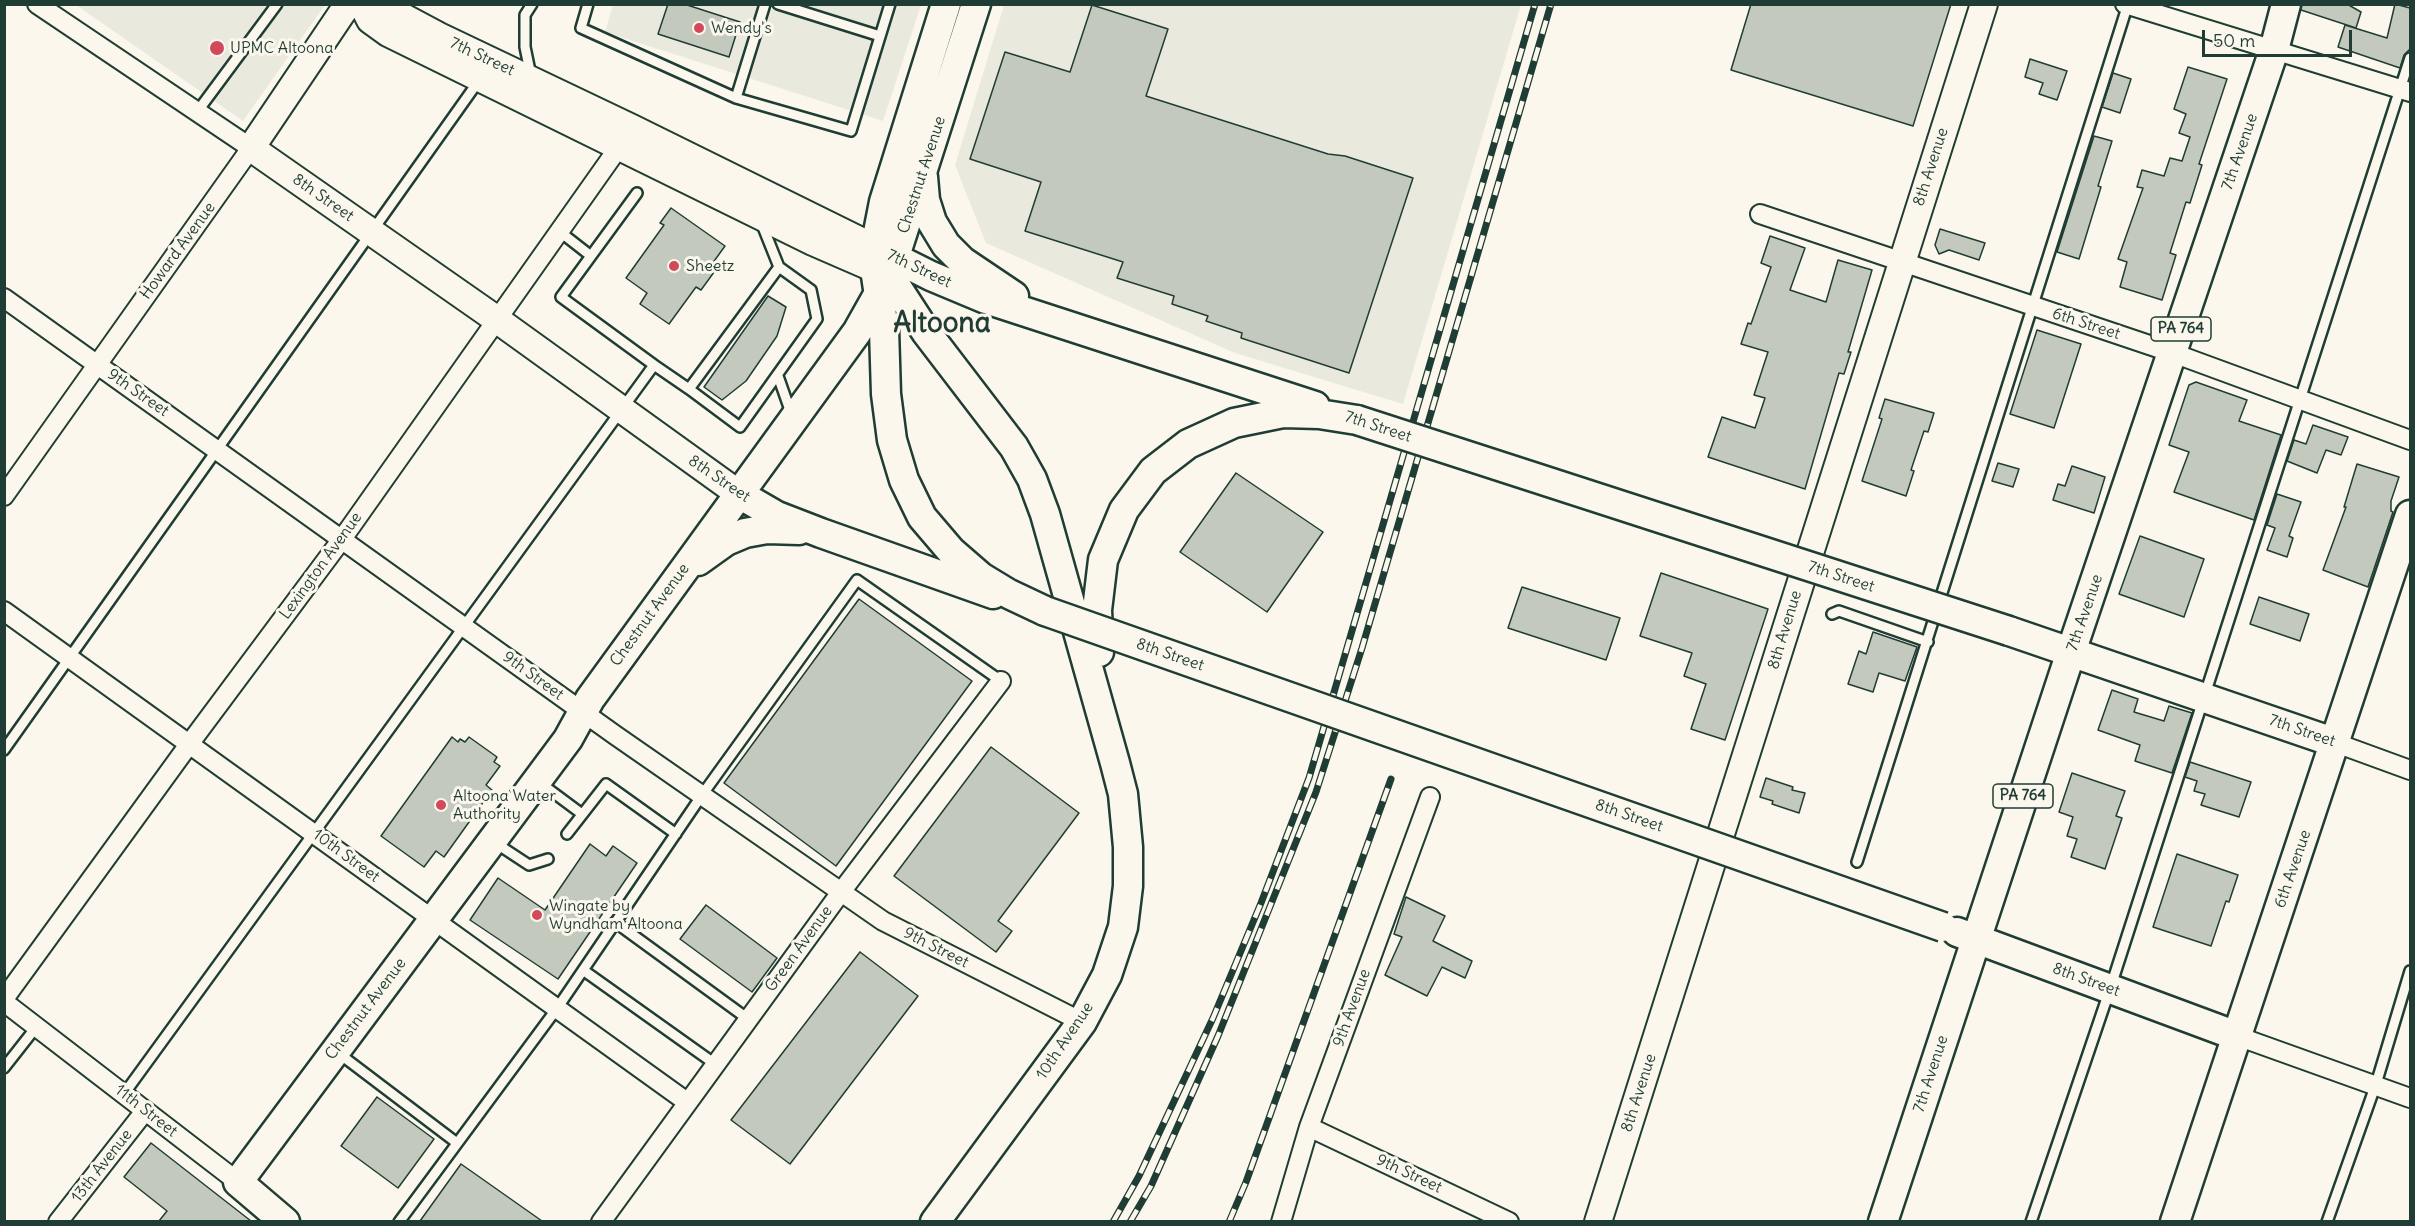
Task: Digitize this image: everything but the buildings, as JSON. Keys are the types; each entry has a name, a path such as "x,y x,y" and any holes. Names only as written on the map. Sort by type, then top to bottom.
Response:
{"main road":[{"name":"Howard Avenue","path":"252,148 348,4"},
{"name":"7th Street","path":"362,4 370,20 388,33 480,78 626,137 882,269"},
{"name":"7th Street","path":"379,4 532,81 758,215 882,269 931,276 986,299 2009,631 2336,743"},
{"path":"412,4 439,36"},
{"name":"Chestnut Avenue","path":"882,269 884,202 946,4"},
{"name":"Chestnut Avenue","path":"238,1182 568,739 582,711 677,577 794,421 857,332 923,173 976,4"},
{"name":"8th Avenue","path":"1598,1221 1984,4"},
{"name":"7th Avenue","path":"1883,1221 2071,652 2274,50 2286,4"},
{"name":"8th Street","path":"252,148 496,319 739,494 777,516 935,575 1045,611 1943,927 2237,1036"},
{"path":"923,173 926,200 932,222 946,245 962,261 990,283 1029,305 1086,330"},
{"path":"882,269 886,394 892,440 904,480 922,517 951,551 981,577 1009,594 1045,611"},
{"path":"882,269 926,332 1014,447 1032,479 1045,514 1115,763"},
{"path":"1115,763 1100,671 1097,610 1103,560 1124,510 1153,471 1170,457 1188,444 1234,423 1283,413 1319,414 1357,420"},
{"name":"6th Avenue","path":"2175,1221 2410,515"},
{"path":"677,577 708,552 745,533 767,529 821,533"},
{"name":"10th Avenue","path":"935,1221 1082,1022 1107,975 1123,927 1128,886 1128,847 1123,794 1115,763"},
{"name":"11th Street","path":"238,1182 285,1221"}],"street":[{"path":"2127,5 2406,91"},
{"name":"8th Street","path":"44,6 196,112 252,148"},
{"name":"Lexington Avenue","path":"4,1000 190,743 342,539 626,137"},
{"name":"Howard Avenue","path":"4,496 252,148"},
{"name":"6th Street","path":"1760,214 2173,353 2410,440"},
{"name":"9th Street","path":"4,298 582,711 883,921 1082,1022"},
{"name":"10th Street","path":"4,611 558,1007 687,1102"},
{"name":"Green Avenue","path":"601,1221 841,892 1002,681"},
{"name":"7th Street","path":"2336,743 2410,770"},
{"name":"9th Avenue","path":"1281,1221 1309,1127 1430,797"},
{"name":"11th Street","path":"4,1000 238,1182"},
{"name":"8th Street","path":"2237,1036 2410,1098"},
{"name":"13th Avenue","path":"58,1221 145,1111"},
{"name":"9th Street","path":"1309,1127 1509,1221"}],"lane":[{"path":"196,112 277,4"},
{"path":"532,4 525,15 525,47 532,81"},
{"path":"588,4 581,28 736,98 851,131 890,4"},
{"path":"736,98 765,4"},
{"path":"778,4 880,36"},
{"path":"1857,862 2034,307 2127,5"},
{"path":"2031,1221 2110,989 2300,401 2406,91 2410,57"},
{"path":"4,750 480,78"},
{"path":"637,193 561,297 740,427 817,319 811,290 779,267 758,215"},
{"path":"559,231 591,256"},
{"path":"689,389 779,267"},
{"path":"124,1094 654,364"},
{"path":"778,376 794,421"},
{"path":"399,1221 558,1007 702,795 857,579 1002,681"},
{"path":"1832,614 1839,611 1928,642"},
{"path":"537,781 582,814"},
{"path":"567,834 606,784 676,834"},
{"path":"492,841 529,865 548,859"},
{"path":"615,922 748,1019"},
{"path":"583,970 715,1064"},
{"path":"2327,1221 2376,1084 2410,971"},
{"path":"4,1068 37,1026"},
{"path":"336,1051 458,1143"}],"shaded area":[{"name":"UPMC Altoona","path":"76,5 325,5 243,121"},
{"path":"613,5 921,5 883,121 605,32"},
{"path":"1004,5 1521,5 1403,404 1235,353 986,243 955,165"}],"railway":[{"path":"1113,1222 1139,1176 1213,1018 1261,903 1309,778 1535,4"},
{"path":"1130,1222 1151,1186 1218,1036 1316,792 1362,648 1551,4"},
{"path":"1229,1222 1246,1182 1391,779"}],"place":[{"name":"Wendy's","path":"699,28"},
{"name":"UPMC Altoona","path":"217,48"},
{"name":"Sheetz","path":"674,266"},
{"name":"Altoona Water Authority","path":"441,805"},
{"name":"Wingate by Wyndham Altoona","path":"537,915"}],"district":[{"name":"Altoona","path":"942,324"}]}
